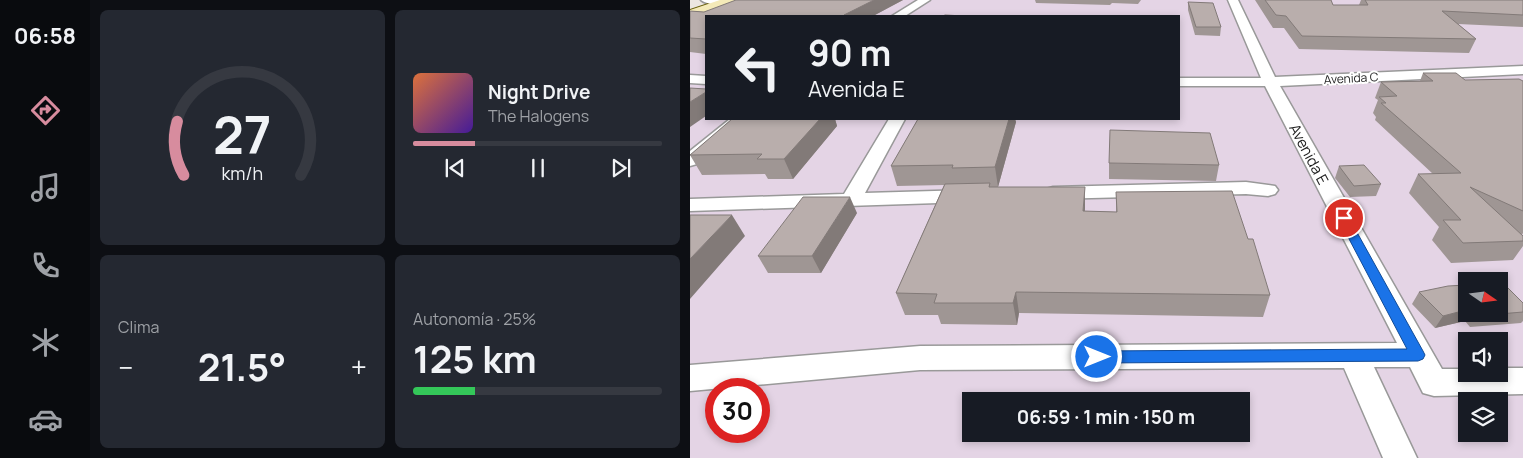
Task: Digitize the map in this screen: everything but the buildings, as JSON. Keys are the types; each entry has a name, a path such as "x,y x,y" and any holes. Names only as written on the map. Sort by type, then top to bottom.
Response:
{"main road":[{"path":"690,19 744,0"},
{"path":"690,15 729,1"}],"street":[{"path":"706,0 729,1"},
{"path":"900,15 926,0"},
{"name":"Avenida E","path":"1234,0 1270,82 1434,384 1523,381"},
{"name":"Avenida C","path":"1180,82 1270,82 1523,70"},
{"path":"690,79 705,80"},
{"path":"690,160 739,120"},
{"path":"851,199 896,120"},
{"path":"1029,194 1246,188 1268,190"},
{"path":"690,205 989,195"},
{"path":"1353,355 1400,458"},
{"path":"690,378 920,358 1418,355"}],"shaded area":[{"path":"754,0 1523,0 1523,458 690,458 690,23 705,17 705,120 1180,120 1180,15 711,15"}],"route":[{"path":"1097,357 1418,355 1344,218"}]}
